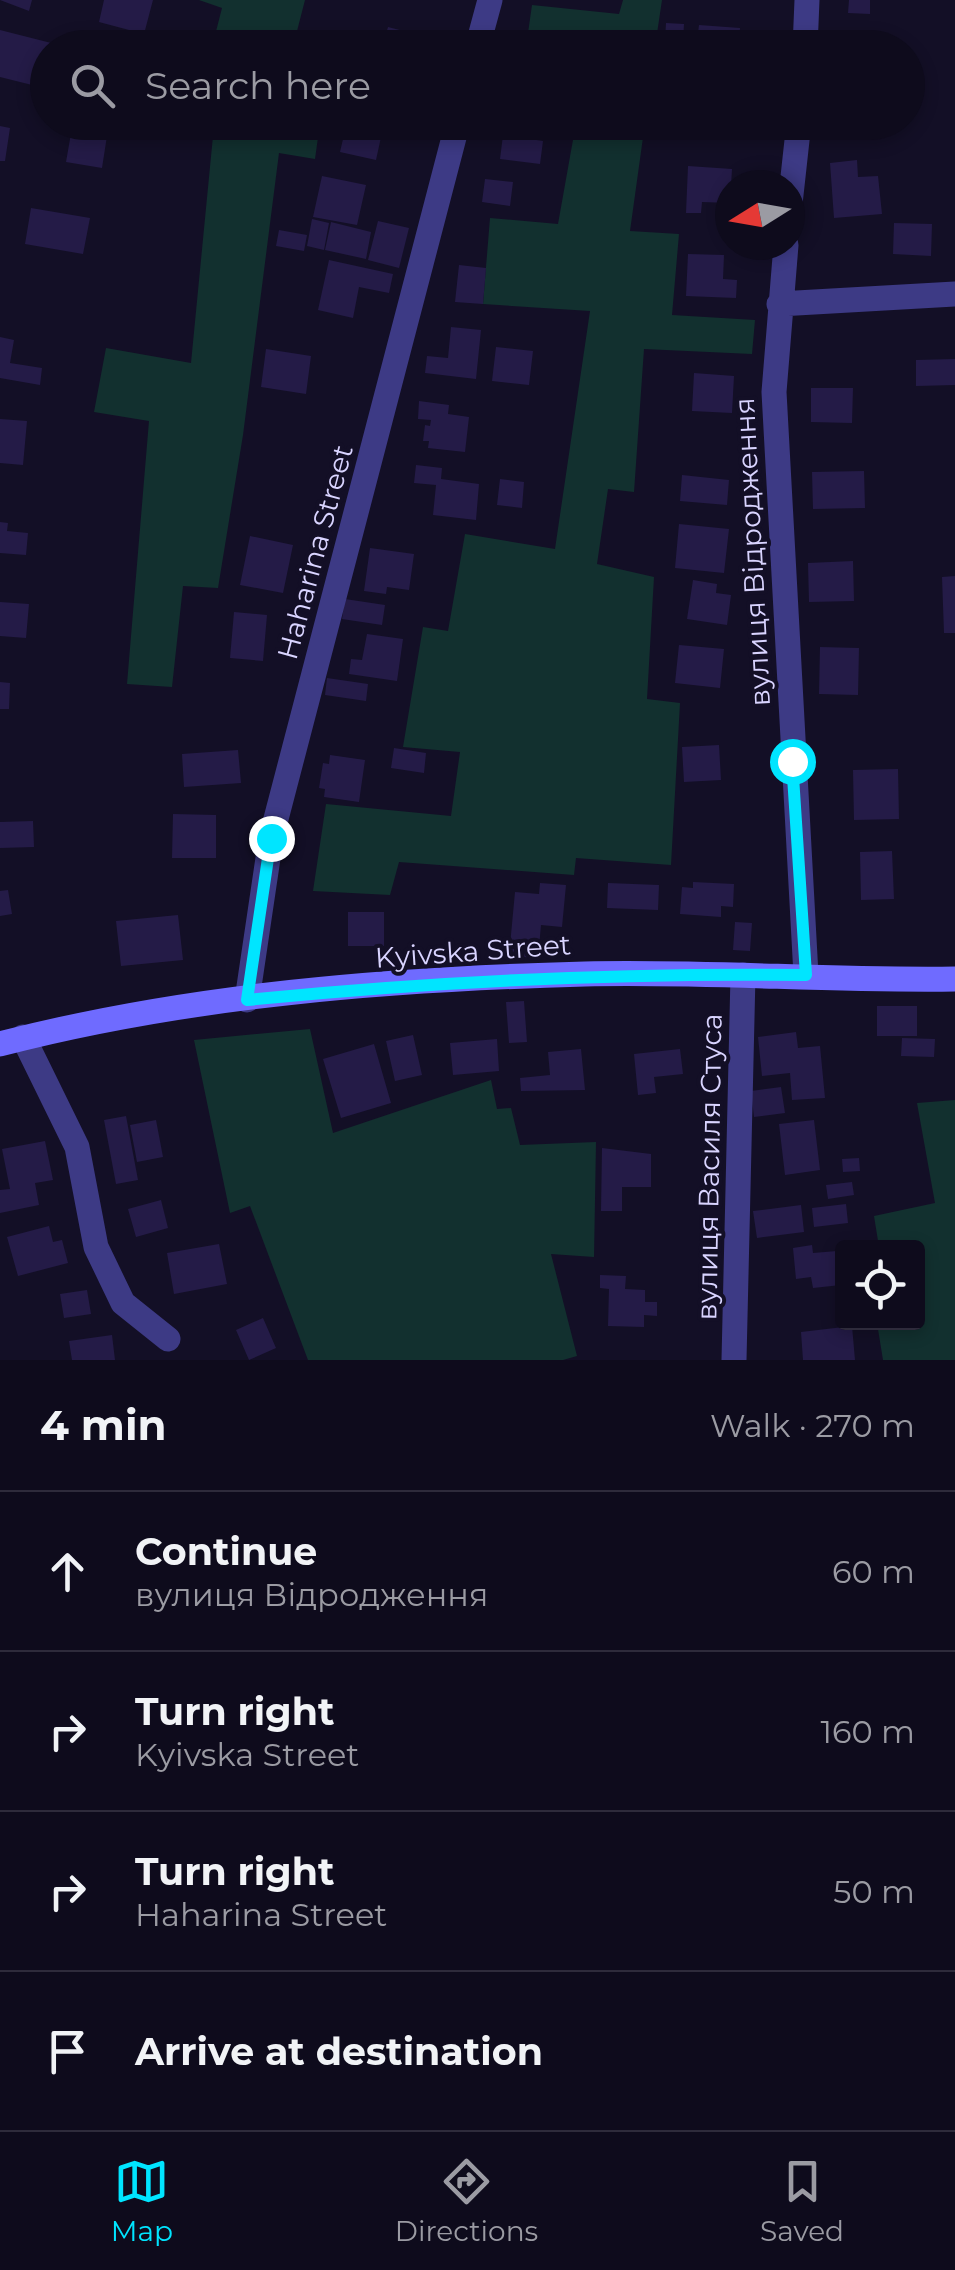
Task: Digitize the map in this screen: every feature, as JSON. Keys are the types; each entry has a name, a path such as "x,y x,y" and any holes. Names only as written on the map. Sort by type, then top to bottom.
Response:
{"street":[{"path":"482,30 490,0"},
{"path":"805,30 807,0"},
{"name":"Haharina Street","path":"247,1000 271,838 453,140"},
{"path":"793,170 796,140"},
{"name":"вулиця Відродження","path":"784,260 774,392 806,975"},
{"path":"779,304 955,294"},
{"name":"Kyivska Street","path":"12,1040 247,1000 402,984 584,974 955,979"},
{"name":"вулиця Василя Стуса","path":"734,1360 744,974"},
{"path":"12,1040 77,1146 96,1247 124,1303 168,1339"}],"green space":[{"path":"199,0 305,0 297,30 216,30 222,8"},
{"path":"623,0 662,0 658,30 528,30 532,5 619,14"},
{"path":"213,140 318,140 315,159 279,153 243,435 218,588 183,586 172,687 127,684 149,421 94,412 106,348 191,363"},
{"path":"573,140 643,140 630,231 679,234 672,315 755,320 752,354 644,349 634,492 608,489 597,564 654,577 647,699 680,703 671,865 576,858 574,875 399,862 390,895 313,891 326,804 451,816 460,752 403,747 423,627 448,631 465,534 555,549 590,311 483,304 490,218 558,224"},
{"path":"310,1029 333,1133 491,1080 497,1109 511,1108 520,1145 596,1142 594,1257 551,1254 577,1356 563,1360 308,1360 250,1206 230,1213 194,1040"},
{"path":"955,1100 955,1360 883,1360 878,1330 925,1330 925,1240 878,1240 874,1216 935,1203 917,1103"}],"building":[{"path":"0,0 32,0 29,11"},
{"path":"104,0 153,0 145,30 99,22"},
{"path":"849,0 870,0 870,14 848,13"},
{"path":"666,23 684,24 684,30 666,30"},
{"path":"699,25 740,28 740,30 698,30"},
{"path":"0,30 30,38 30,84 0,77"},
{"path":"0,126 10,128 5,161 0,161"},
{"path":"70,140 106,140 102,168 66,162"},
{"path":"343,140 380,140 376,160 340,152"},
{"path":"502,140 543,141 540,164 500,159"},
{"path":"857,160 858,177 878,176 882,214 834,218 830,163"},
{"path":"688,166 732,169 715,170 715,202 702,202 701,213 686,213"},
{"path":"322,176 366,185 357,225 313,217"},
{"path":"485,179 513,182 510,206 482,202"},
{"path":"31,208 90,218 83,254 25,244"},
{"path":"312,219 329,223 324,250 307,246"},
{"path":"378,221 409,228 399,268 368,260"},
{"path":"331,222 371,232 366,259 325,250"},
{"path":"894,223 932,224 931,256 893,254"},
{"path":"279,230 307,235 304,251 276,246"},
{"path":"688,254 715,255 715,260 724,260 723,279 737,280 736,298 686,296"},
{"path":"329,260 393,274 389,293 359,287 353,318 318,310"},
{"path":"459,265 486,268 483,304 455,302"},
{"path":"451,327 481,330 476,379 425,373 427,356 448,358"},
{"path":"0,337 14,340 10,363 42,368 40,385 0,378"},
{"path":"496,347 533,351 529,385 492,381"},
{"path":"266,349 311,356 306,394 261,387"},
{"path":"955,359 955,385 916,386 916,360"},
{"path":"694,373 734,376 732,413 692,411"},
{"path":"811,388 853,388 852,423 811,422"},
{"path":"419,401 449,405 448,414 469,417 465,452 428,448 429,441 423,441 425,425 430,426 431,420 418,419"},
{"path":"0,419 27,421 23,465 0,463"},
{"path":"416,465 442,468 441,479 479,484 476,520 433,515 436,485 414,483"},
{"path":"864,471 865,508 813,509 812,472"},
{"path":"682,475 729,480 727,505 680,501"},
{"path":"500,479 524,482 522,508 497,505"},
{"path":"0,522 8,523 7,531 28,533 26,555 0,553"},
{"path":"679,524 729,529 724,573 675,568"},
{"path":"250,536 293,545 283,593 240,585"},
{"path":"370,548 414,554 409,590 387,587 386,594 364,591"},
{"path":"853,561 854,601 809,602 808,563"},
{"path":"955,576 955,633 944,633 942,577"},
{"path":"693,580 717,584 716,593 731,595 727,625 687,619"},
{"path":"345,599 385,605 382,625 342,619"},
{"path":"0,602 29,604 26,638 0,636"},
{"path":"234,612 267,615 263,661 230,658"},
{"path":"367,634 403,639 397,681 349,674 351,659 362,660"},
{"path":"679,645 724,649 720,688 675,683"},
{"path":"820,647 859,648 858,695 819,694"},
{"path":"327,678 368,684 366,701 325,695"},
{"path":"0,682 10,683 9,709 0,709"},
{"path":"719,745 721,780 684,782 682,747"},
{"path":"394,748 426,753 424,773 391,768"},
{"path":"238,750 241,783 184,787 182,754"},
{"path":"330,755 365,760 359,802 324,797 325,789 319,788 323,763 329,764"},
{"path":"898,769 899,819 854,820 853,770"},
{"path":"173,814 216,815 216,858 172,858"},
{"path":"33,821 34,847 0,848 0,822"},
{"path":"892,851 894,899 861,900 860,852"},
{"path":"693,882 734,884 733,907 721,906 721,917 680,914 682,887 693,888"},
{"path":"540,883 566,885 562,927 541,925 538,958 509,956 515,892 539,894"},
{"path":"608,883 659,885 658,910 607,908"},
{"path":"8,890 12,914 0,916 0,891"},
{"path":"348,912 384,912 384,946 348,946"},
{"path":"178,915 183,960 121,966 116,921"},
{"path":"735,922 752,923 750,951 733,950"},
{"path":"524,1001 527,1042 509,1043 506,1002"},
{"path":"877,1006 917,1006 917,1036 877,1036"},
{"path":"796,1032 798,1048 820,1046 825,1098 792,1100 790,1073 762,1076 758,1037"},
{"path":"413,1035 422,1075 395,1081 386,1041"},
{"path":"902,1038 935,1039 934,1057 901,1056"},
{"path":"497,1039 499,1071 453,1075 450,1043"},
{"path":"374,1044 391,1103 341,1118 323,1059"},
{"path":"581,1049 585,1090 521,1091 520,1078 550,1075 548,1052"},
{"path":"680,1049 683,1074 654,1077 656,1093 638,1095 634,1054"},
{"path":"781,1087 785,1113 754,1117 751,1091"},
{"path":"126,1116 138,1180 116,1184 104,1120"},
{"path":"156,1120 163,1157 137,1162 130,1125"},
{"path":"814,1120 820,1170 785,1175 779,1124"},
{"path":"45,1141 53,1180 35,1183 39,1205 0,1213 0,1190 10,1189 2,1149"},
{"path":"602,1148 651,1154 651,1187 622,1187 622,1211 601,1211"},
{"path":"859,1158 860,1171 843,1172 842,1159"},
{"path":"852,1182 854,1195 828,1199 826,1185"},
{"path":"161,1200 168,1228 136,1237 128,1209"},
{"path":"846,1204 848,1223 814,1227 812,1208"},
{"path":"801,1205 804,1232 757,1238 753,1211"},
{"path":"49,1226 53,1242 62,1240 68,1263 18,1276 7,1237"},
{"path":"219,1244 227,1284 174,1294 167,1253"},
{"path":"812,1245 813,1253 835,1251 835,1286 813,1288 811,1277 796,1279 793,1248"},
{"path":"600,1275 626,1276 625,1289 645,1290 645,1302 657,1302 657,1316 644,1315 644,1327 608,1326 609,1289 600,1288"},
{"path":"87,1290 91,1314 64,1318 60,1294"},
{"path":"263,1318 276,1348 249,1360 236,1330"},
{"path":"852,1330 855,1360 803,1360 801,1332"},
{"path":"112,1335 115,1360 72,1360 69,1341"}],"route":[{"path":"271,838 247,1000 402,984 584,974 806,975 792,761"}]}
